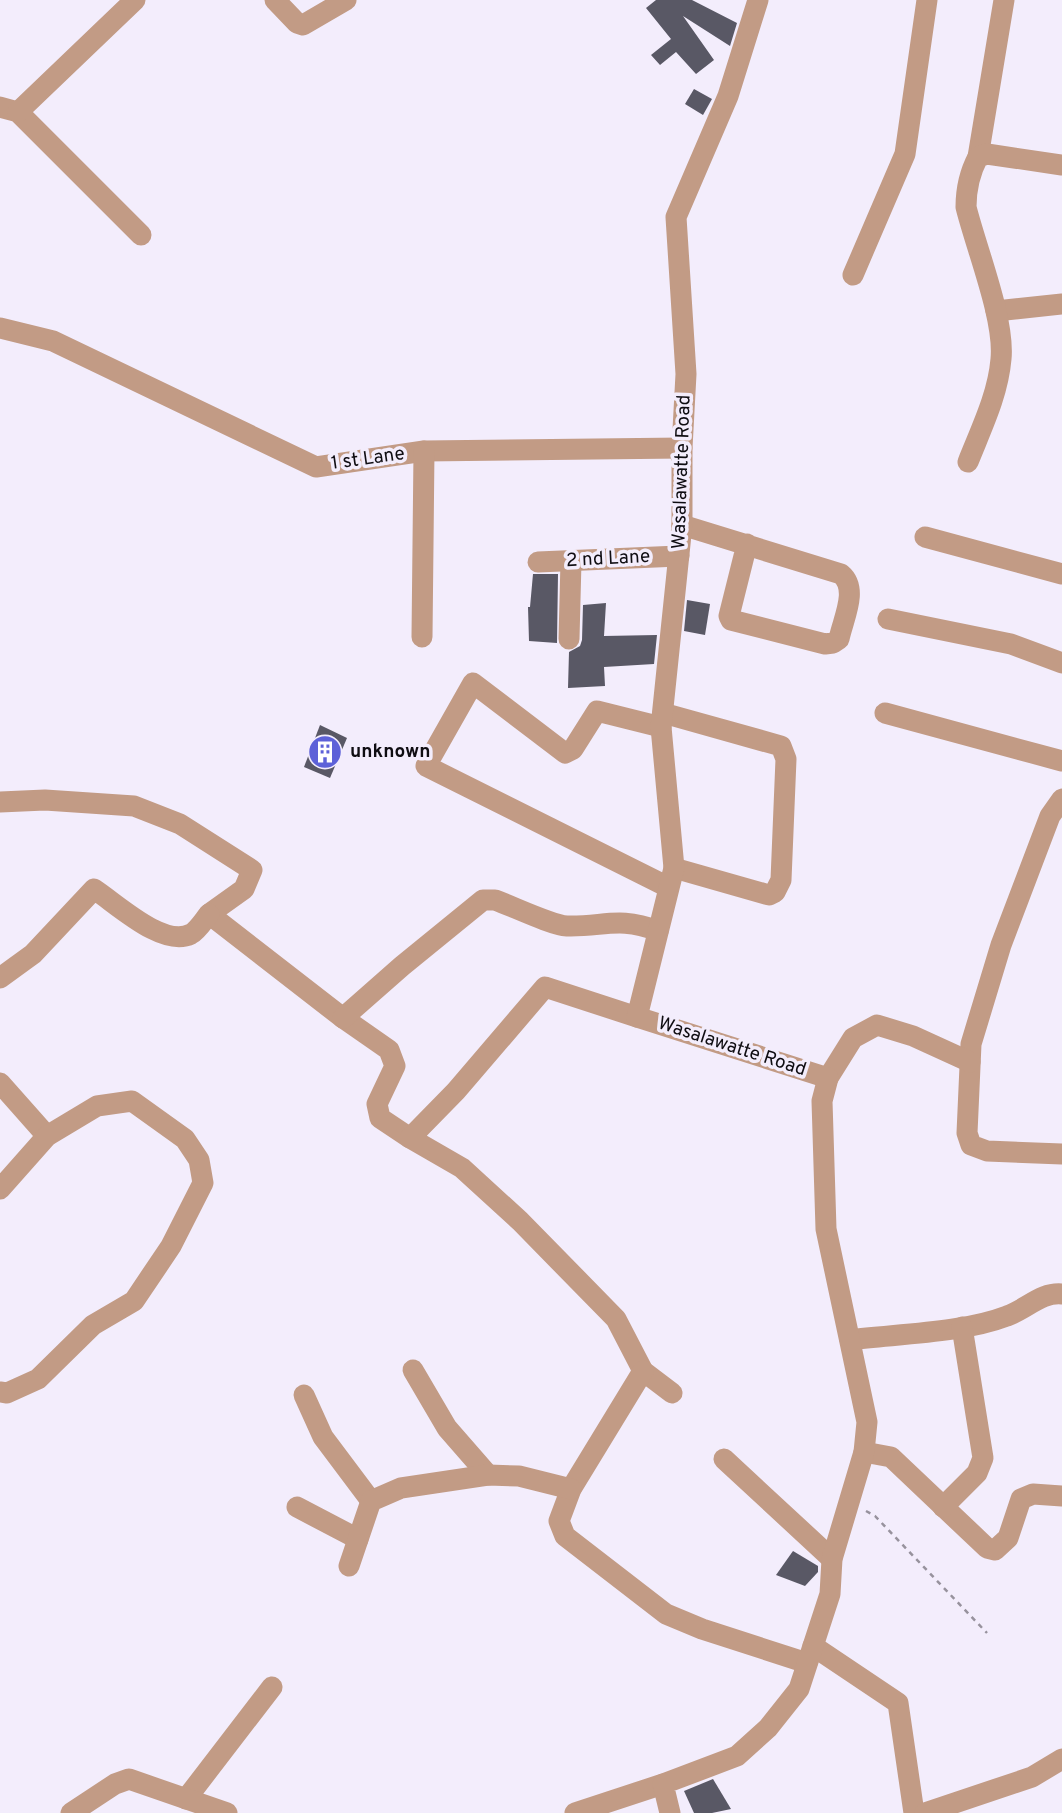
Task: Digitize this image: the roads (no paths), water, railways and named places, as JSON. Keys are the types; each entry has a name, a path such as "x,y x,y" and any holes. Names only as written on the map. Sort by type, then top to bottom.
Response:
{"street":[{"path":"135,0 9,109 141,235"},
{"path":"275,0 297,23 303,25 346,0"},
{"name":"Wasalawatte Road","path":"575,1813 737,1756 768,1728 799,1689 830,1594 832,1559 864,1452 867,1422 826,1229 822,1101 828,1078 637,1017 671,877 662,720 682,524 686,374 676,217 728,96 758,0"},
{"path":"853,275 905,154 927,0"},
{"path":"968,462 995,391 1002,357 996,311 966,207 967,189 978,157 1004,0"},
{"path":"978,157 998,155 1062,165"},
{"path":"996,311 1062,304"},
{"name":"1 st Lane","path":"0,328 53,341 316,467 424,451 682,447"},
{"path":"422,637 424,451"},
{"path":"682,524 747,544 841,574 848,580 850,590 839,639 825,644 731,620 729,616 747,544"},
{"path":"925,537 1062,574"},
{"name":"2 nd Lane","path":"538,562 678,556"},
{"path":"569,639 571,561"},
{"path":"888,619 1011,644 1062,663"},
{"path":"473,683 565,753 573,748 597,711 662,720 781,746 786,759 781,880 775,892 769,895 671,877 426,766 473,683"},
{"path":"885,713 1062,761"},
{"path":"1062,799 1050,816 1001,945 971,1044 967,1133 971,1145 987,1151 1062,1154"},
{"path":"0,802 45,800 134,806 180,824 252,870 244,889 209,914 192,933 176,938 156,932 94,888 33,954 0,978"},
{"path":"343,1018 483,900 495,900 564,926 609,922 638,923 658,931"},
{"path":"209,914 343,1018 388,1049 394,1066 377,1104 380,1118 462,1168 520,1221 616,1319 643,1371 672,1393"},
{"path":"410,1138 456,1091 545,987 637,1017"},
{"path":"828,1078 853,1038 877,1025 913,1036 970,1062"},
{"path":"0,1083 47,1136"},
{"path":"0,1189 47,1136 97,1106 132,1101 185,1139 199,1160 203,1183 171,1246 134,1301 93,1325 38,1379 7,1393 0,1392"},
{"path":"850,1340 962,1327 1007,1316 1050,1293 1062,1294"},
{"path":"943,1507 976,1473 983,1458 962,1327"},
{"path":"412,1370 447,1429 488,1475"},
{"path":"643,1371 570,1489 559,1521 565,1536 666,1614 702,1629 810,1654 898,1703 914,1813"},
{"path":"304,1395 323,1437 371,1501"},
{"path":"864,1452 891,1457 987,1548 995,1550 1008,1538 1021,1499 1033,1494 1062,1496"},
{"path":"724,1458 832,1559"},
{"path":"349,1566 371,1501 401,1488 488,1475 519,1476 570,1489"},
{"path":"297,1507 358,1539"},
{"path":"186,1799 272,1687"},
{"path":"925,1813 1032,1777 1062,1759"},
{"path":"71,1813 128,1779 227,1813"},
{"path":"663,1784 670,1813"}],"place":[{"name":"unknown","path":"325,752"}]}
